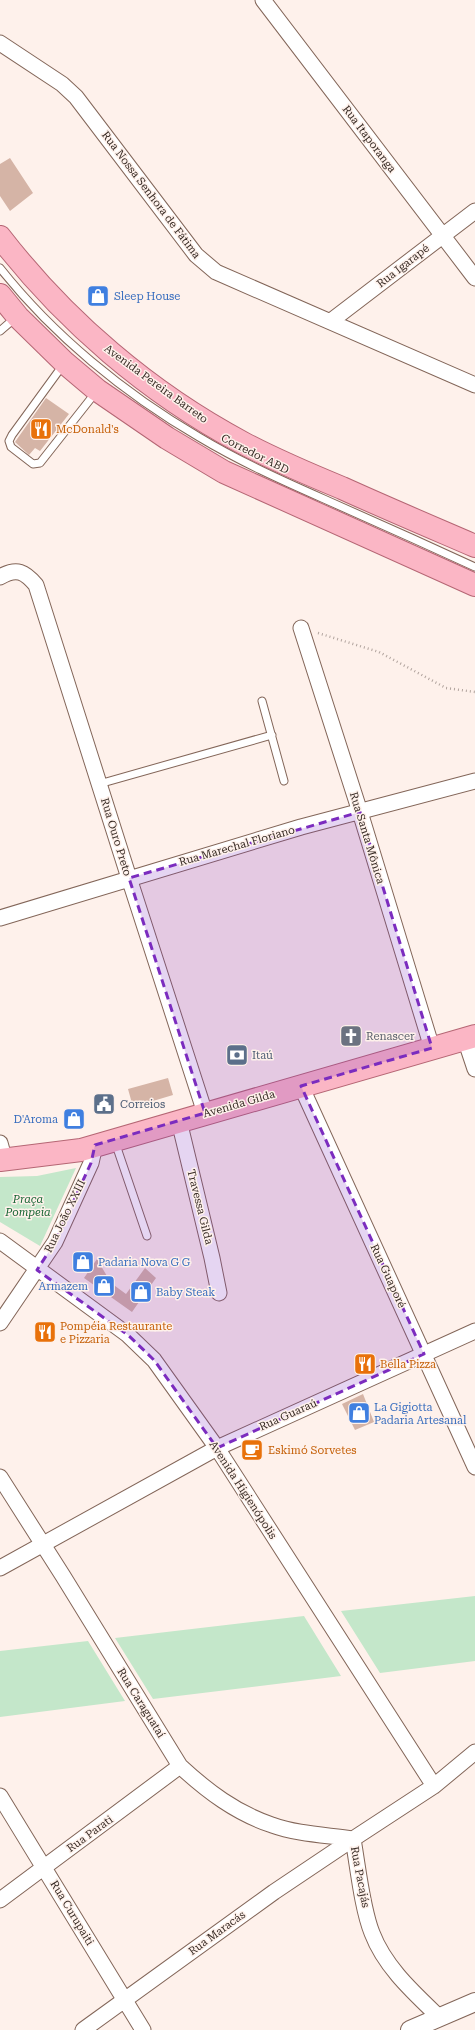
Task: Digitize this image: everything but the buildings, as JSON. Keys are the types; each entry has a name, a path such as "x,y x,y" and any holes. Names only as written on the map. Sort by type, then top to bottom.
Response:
{"main road":[{"name":"Avenida Pereira Barreto","path":"0,237 25,270 55,302 95,339 132,370 202,419 272,458 475,546"},
{"path":"0,296 8,324 65,363 97,390 167,438 224,472 475,585"},
{"name":"Avenida Gilda","path":"2,1155 81,1150 104,1142 470,1037"}],"street":[{"name":"Rua Itaporanga","path":"263,0 475,278"},
{"name":"Rua Nossa Senhora de Fátima","path":"0,42 62,84 76,97 205,265 226,278 331,321 475,385"},
{"name":"Rua Igarapé","path":"331,321 475,211"},
{"name":"Rua Ouro Preto","path":"0,577 15,571 28,575 36,585 205,1113"},
{"name":"Rua Santa Mônica","path":"301,628 360,812 432,1048"},
{"name":"Rua Marechal Floriano","path":"0,918 301,827 475,781"},
{"path":"470,1037 475,1069"},
{"name":"Rua Guaporé","path":"301,1086 475,1467"},
{"name":"Travessa Gilda","path":"179,1121 219,1293"},
{"name":"Rua João XXIII","path":"0,1323 38,1270 55,1242 91,1163 104,1142"},
{"name":"Avenida Higienópolis","path":"0,1241 128,1335 154,1360 217,1448 434,1786"},
{"name":"Rua Guaraú","path":"0,1568 217,1448 475,1331"},
{"name":"Rua Caraguataí","path":"0,1477 43,1543 180,1766 203,1787 248,1815 272,1826 294,1831 353,1839"},
{"name":"Rua Pacajás","path":"439,2017 403,1982 389,1963 372,1933 362,1892 353,1839 434,1786 475,1752"},
{"name":"Rua Parati","path":"0,1900 180,1766"},
{"name":"Rua Curupaiti","path":"0,1796 143,2030"},
{"name":"Rua Maracás","path":"83,2030 274,1892 353,1839"},
{"path":"410,2030 475,2002"}],"lane":[{"name":"Corredor ABD","path":"0,268 45,318 83,353 122,385 198,437 275,477 475,567"},
{"path":"65,363 12,435 9,441 10,447 33,464 40,463 97,390"},
{"path":"262,701 284,781"},
{"path":"99,784 272,735"},
{"path":"104,1142 147,1236"}],"path":[{"path":"301,628 379,652 446,688 475,692"}],"highlighted area":[{"path":"360,812 432,1048 301,1086 424,1354 217,1448 154,1360 128,1335 37,1270 55,1242 91,1163 95,1145 205,1113 129,878"}],"green space":[{"name":"Praça Pompeia","path":"76,1168 40,1246 0,1222 0,1177 37,1176"},
{"path":"475,1596 475,1661 380,1673 341,1611"},
{"path":"304,1616 341,1676 153,1699 115,1638"},
{"path":"88,1641 125,1701 0,1717 0,1651"}],"place":[{"name":"Sleep House","path":"98,296"},
{"name":"McDonald's","path":"41,429"},
{"name":"Renascer","path":"351,1036"},
{"name":"Itaú","path":"237,1055"},
{"name":"Correios","path":"104,1104"},
{"name":"D'Aroma","path":"74,1119"},
{"name":"Padaria Nova G G","path":"83,1262"},
{"name":"Armazem","path":"104,1286"},
{"name":"Baby Steak","path":"141,1292"},
{"name":"Pompéia Restaurante e Pizzaria","path":"45,1332"},
{"name":"Bella Pizza","path":"365,1364"},
{"name":"La Gigiotta Padaria Artesanal","path":"359,1413"},
{"name":"Eskimó Sorvetes","path":"252,1450"}]}
